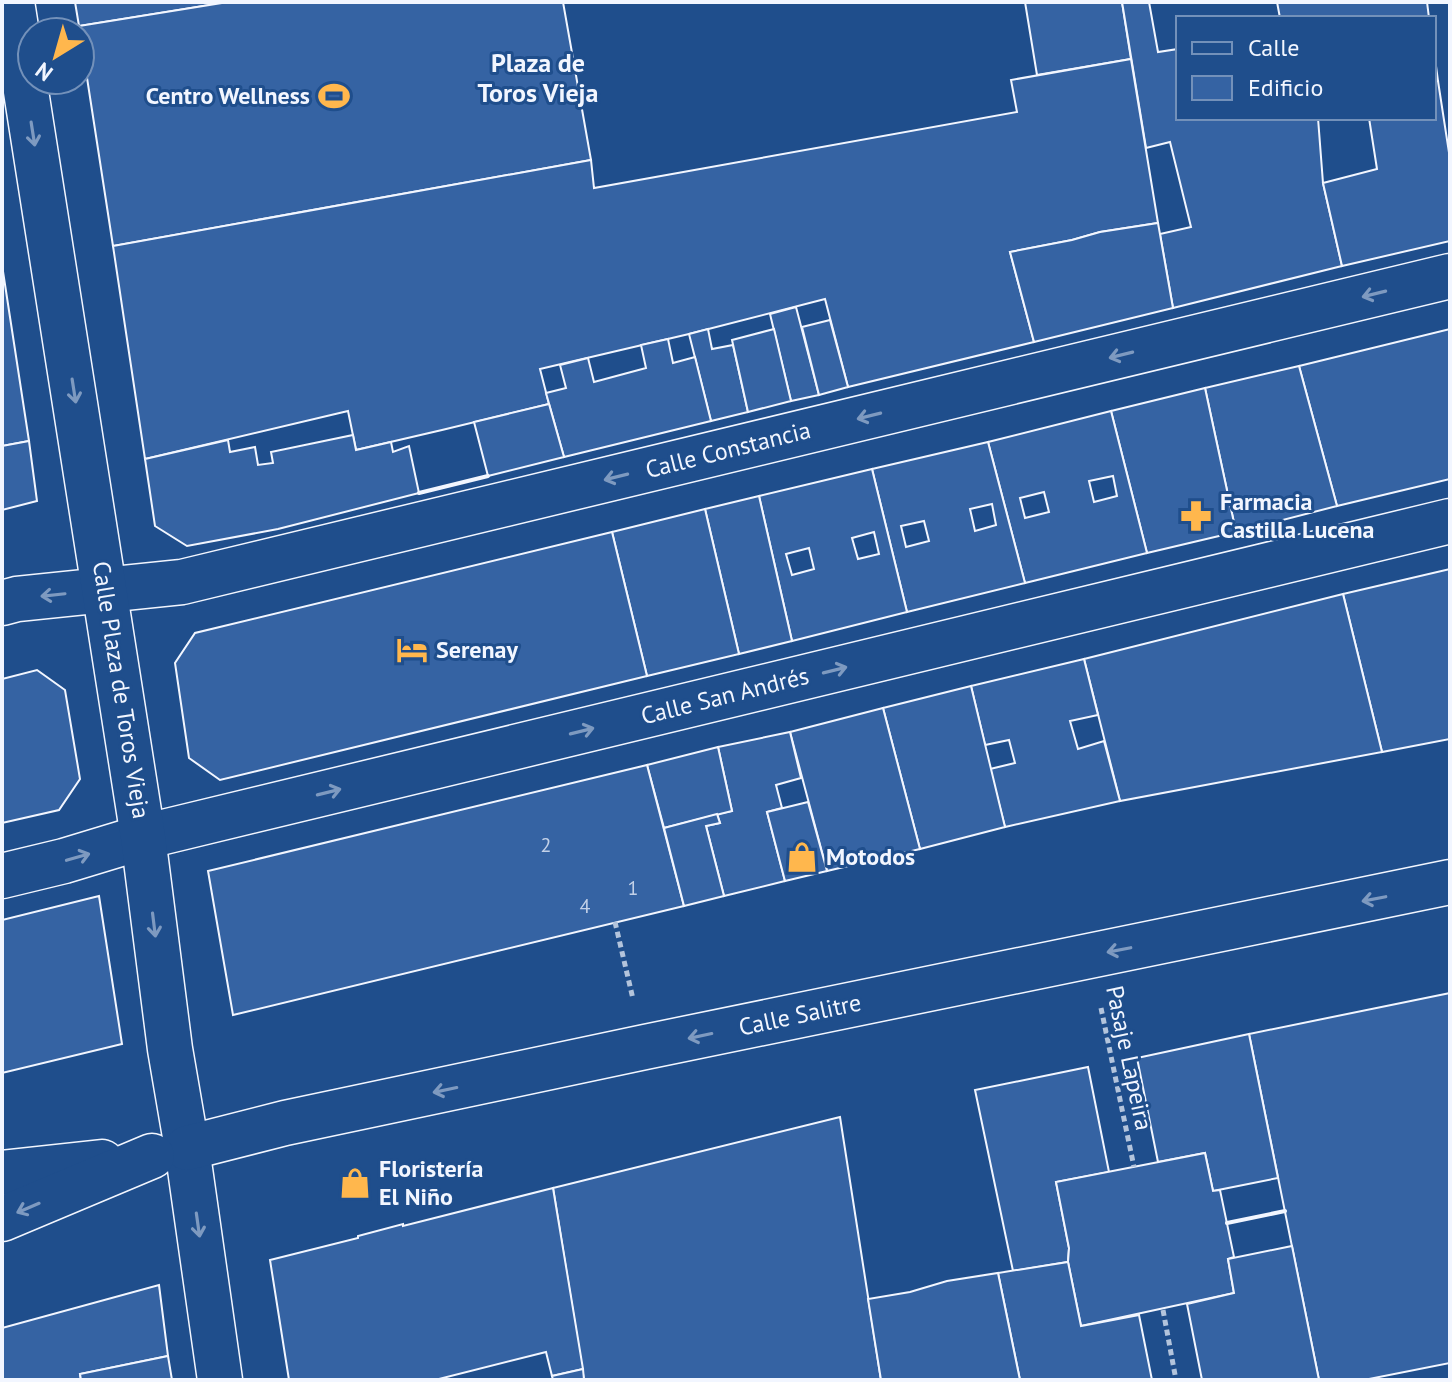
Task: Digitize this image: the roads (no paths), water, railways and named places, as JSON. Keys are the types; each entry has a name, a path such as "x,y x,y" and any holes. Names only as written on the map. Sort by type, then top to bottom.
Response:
{"street":[{"name":"Calle Plaza de Toros Vieja","path":"12,2 143,837 170,1049 170,1152 220,1380"},
{"name":"Calle Constancia","path":"2,603 182,582 1450,276"},
{"name":"Calle San Andrés","path":"2,876 143,837 1450,521"},
{"name":"Calle Salitre","path":"2,1173 170,1152 285,1123 645,1047 1450,882"},
{"name":"Calle Salitre","path":"2,1219 170,1152"}],"place":[{"name":"Centro Wellness","path":"334,96"},
{"name":"Farmacia Castilla Lucena","path":"1196,516"},
{"name":"Serenay","path":"412,650"},
{"name":"Motodos","path":"802,857"},
{"name":"Floristería El Niño","path":"355,1183"}],"district":[{"name":"Plaza de Toros Vieja","path":"538,78"}]}
